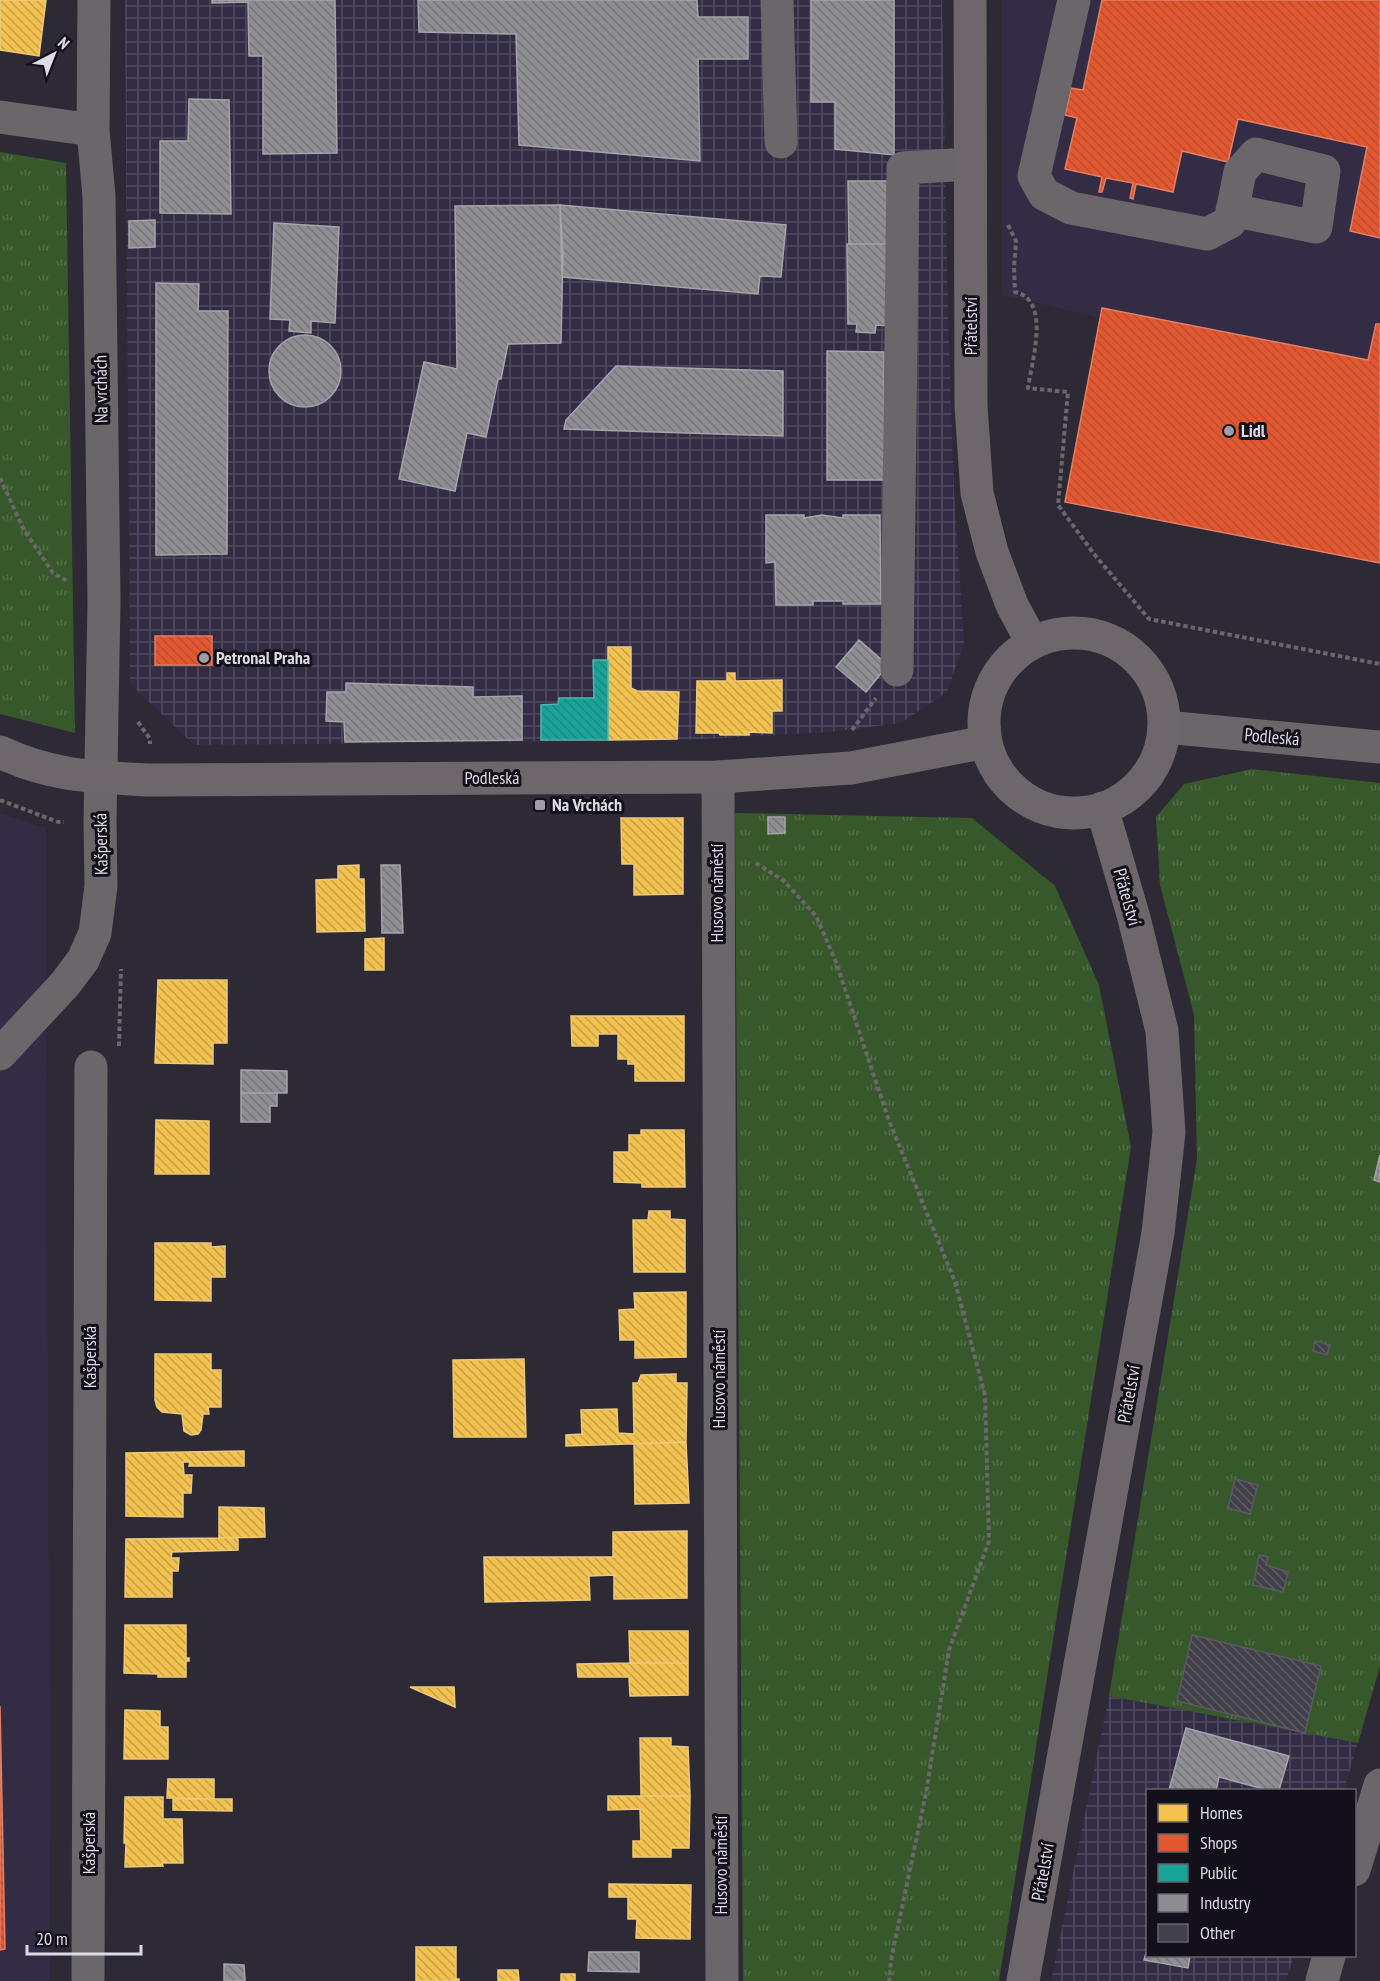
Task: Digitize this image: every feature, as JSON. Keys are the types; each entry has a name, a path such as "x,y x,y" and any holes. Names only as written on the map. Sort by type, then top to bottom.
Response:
{"main road":[{"name":"Přátelství","path":"970,0 971,406 976,493 992,552 1012,605 1032,642"},
{"path":"1078,632 1101,636 1122,645 1140,660 1154,679 1163,701 1165,728 1162,747 1153,769 1138,788 1119,802 1096,811 1072,813 1048,810 1026,799 1008,784 994,765 986,742 984,718 988,695 998,674 1013,656 1032,642 1054,634 1078,632"},
{"name":"Podleská","path":"0,753 58,773 160,780 718,777 851,768 986,742"},
{"name":"Přátelství","path":"1023,1981 1158,1233 1169,1132 1162,1031 1134,918 1102,808"}],"street":[{"name":"Na vrchách","path":"94,0 93,130 100,220 104,591 101,777"},
{"path":"777,0 781,142"},
{"path":"1074,0 1034,176 1044,194 1071,208 1207,234 1230,222 1233,210"},
{"path":"0,117 93,130"},
{"path":"897,670 903,168 970,164"},
{"name":"Podleská","path":"1165,728 1380,747"},
{"name":"Kašperská","path":"0,1054 65,984 83,960 95,933 101,886 101,777"},
{"name":"Husovo náměstí","path":"718,777 722,1981"},
{"name":"Kašperská","path":"88,1981 91,1067"},
{"path":"1356,1863 1380,1785"},
{"path":"1322,1981 1329,1957"}],"path":[{"path":"1004,216 1016,241 1015,291 1030,299 1036,311 1037,326 1028,388 1068,393 1058,505 1094,554 1149,619 1380,664"},
{"path":"0,800 58,822 100,822"},
{"path":"717,838 784,881 816,916 836,962 888,1118 956,1281 985,1395 989,1541 949,1650 926,1793 889,1979 884,1981"},
{"path":"91,1067 119,1067 121,965"}],"shaded area":[{"path":"125,0 942,0 954,492 964,643 947,692 901,723 830,732 684,740 194,745 130,684"},
{"path":"1002,0 1380,0 1380,382 1002,295"},
{"path":"0,813 46,828 50,1981 0,1981"},
{"path":"1109,1696 1358,1743 1344,1789 1146,1789 1146,1957 1294,1957 1286,1981 1051,1981"}],"green space":[{"path":"0,152 66,163 75,733 0,714"},
{"path":"1252,769 1380,783 1380,1666 1358,1743 1109,1696 1197,1159 1194,1015 1160,885 1156,817 1184,784"},
{"path":"735,813 972,818 1055,886 1099,985 1131,1147 999,1981 743,1981"}],"building: Homes":[{"path":"0,0 46,0 39,56 0,50"},
{"path":"608,647 631,647 631,688 637,691 679,692 677,739 608,740"},
{"path":"727,673 735,673 735,681 782,680 782,711 772,711 772,733 749,732 749,735 720,735 719,733 696,733 697,681 727,681"},
{"path":"621,818 683,818 683,894 634,895 634,864 622,864"},
{"path":"359,865 359,879 364,879 365,931 317,932 316,880 338,879 338,866"},
{"path":"384,938 384,970 365,970 365,939"},
{"path":"158,980 227,980 227,1043 213,1043 213,1064 155,1063"},
{"path":"571,1016 684,1016 684,1081 635,1081 635,1064 628,1064 628,1059 618,1059 618,1034 598,1034 598,1046 572,1046"},
{"path":"156,1120 209,1121 209,1174 155,1174"},
{"path":"641,1130 684,1130 685,1187 642,1187 642,1183 614,1182 614,1152 629,1152 629,1135 641,1135"},
{"path":"649,1211 670,1211 670,1219 685,1220 685,1272 634,1272 633,1220 648,1220"},
{"path":"155,1243 211,1243 211,1247 225,1246 225,1277 211,1277 211,1301 155,1300"},
{"path":"686,1292 686,1357 635,1358 635,1340 620,1340 619,1310 635,1309 634,1293"},
{"path":"155,1354 211,1354 211,1370 221,1370 221,1407 208,1407 209,1414 203,1414 201,1430 198,1434 191,1435 184,1431 182,1414 162,1412 157,1407"},
{"path":"524,1359 526,1437 454,1437 453,1360"},
{"path":"676,1374 676,1383 687,1383 686,1442 566,1446 566,1435 582,1434 581,1410 617,1409 618,1433 634,1434 633,1383 638,1383 641,1375"},
{"path":"686,1442 689,1503 635,1504 634,1444"},
{"path":"244,1451 244,1466 189,1466 190,1462 183,1462 184,1475 192,1475 191,1493 183,1493 183,1517 126,1516 126,1453"},
{"path":"219,1507 264,1508 265,1537 219,1538"},
{"path":"687,1531 687,1598 614,1599 614,1575 589,1576 590,1600 485,1602 484,1557 613,1557 613,1532"},
{"path":"238,1538 238,1550 172,1552 171,1558 179,1558 178,1571 172,1571 172,1597 125,1597 126,1539"},
{"path":"125,1625 186,1625 186,1658 189,1658 189,1661 186,1661 186,1677 158,1677 158,1674 124,1673"},
{"path":"629,1631 688,1631 688,1663 630,1663"},
{"path":"688,1663 688,1695 630,1696 629,1677 578,1677 577,1664"},
{"path":"410,1687 454,1687 455,1707"},
{"path":"125,1710 160,1711 160,1727 168,1727 168,1759 124,1759"},
{"path":"640,1738 671,1738 671,1746 688,1747 690,1796 641,1796"},
{"path":"168,1779 214,1779 214,1799 167,1798"},
{"path":"608,1796 690,1796 689,1848 671,1848 671,1857 633,1857 633,1841 641,1841 640,1809 608,1810"},
{"path":"125,1797 163,1797 163,1819 182,1819 183,1863 125,1867"},
{"path":"173,1799 232,1799 232,1811 173,1810"},
{"path":"609,1884 691,1885 690,1939 636,1938 637,1919 628,1919 628,1897 609,1897"},
{"path":"416,1947 456,1947 456,1979 459,1981 416,1981"},
{"path":"498,1970 518,1970 519,1981 498,1981"},
{"path":"561,1974 575,1974 575,1981 561,1981"}],"building: Shops":[{"path":"1102,0 1380,0 1380,238 1350,231 1367,147 1238,119 1228,162 1182,151 1173,192 1136,184 1133,199 1130,198 1133,183 1106,178 1102,192 1099,192 1102,177 1065,169 1077,118 1065,115 1071,88 1083,90"},
{"name":"Lidl","path":"1102,308 1368,360 1376,324 1380,324 1380,563 1065,502"},
{"path":"155,636 212,636 212,665 155,665"},
{"path":"0,1706 5,1949 0,1950"}],"building: Public":[{"path":"593,660 608,660 608,740 541,740 541,705 558,704 559,698 594,698"}],"building: Industry":[{"path":"212,0 335,0 337,153 263,154 263,56 249,56 248,2 212,3"},
{"path":"418,0 697,0 698,17 748,17 748,59 698,59 700,161 519,145 516,34 419,32"},
{"path":"811,0 894,0 894,155 835,149 835,102 811,102"},
{"path":"189,99 229,100 231,214 160,213 160,141 188,141"},
{"path":"848,181 894,181 894,244 849,244"},
{"path":"560,205 563,253 561,343 508,344 486,437 467,433 455,491 399,479 424,362 457,369 455,206"},
{"path":"560,205 786,225 781,277 760,276 758,294 562,277"},
{"path":"155,220 155,247 129,248 129,221"},
{"path":"274,223 339,227 335,323 311,321 311,333 289,331 290,320 270,319"},
{"path":"847,244 894,244 892,326 876,325 875,333 856,332 857,324 848,324"},
{"path":"156,283 199,284 198,311 228,311 227,554 156,555"},
{"path":"305,335 325,341 335,351 341,371 335,391 325,401 305,407 285,401 275,391 269,371 275,351 285,341"},
{"path":"827,351 884,352 884,480 827,480"},
{"path":"616,366 783,371 783,436 564,429 566,420"},
{"path":"766,515 804,515 804,518 822,515 843,518 843,515 880,515 881,604 813,601 813,605 776,605 775,562 766,563"},
{"path":"859,640 888,665 866,692 836,667"},
{"path":"346,683 473,687 473,697 522,696 522,740 345,742 344,722 326,721 327,692 346,692"},
{"path":"768,817 785,817 785,833 768,834"},
{"path":"381,865 400,865 403,933 382,933"},
{"path":"241,1070 287,1071 287,1093 241,1093"},
{"path":"241,1093 277,1093 277,1106 270,1106 270,1122 241,1122"},
{"path":"1380,1155 1380,1182 1374,1180"},
{"path":"1186,1728 1289,1756 1279,1789 1263,1789 1219,1777 1216,1789 1169,1789"},
{"path":"589,1952 639,1952 639,1972 588,1971"},
{"path":"1146,1953 1146,1957 1190,1957 1188,1968 1144,1960"},
{"path":"224,1964 244,1965 245,1981 224,1981"}],"building: Other":[{"path":"1315,1341 1330,1345 1327,1355 1313,1351"},
{"path":"1235,1479 1258,1485 1250,1514 1228,1508"},
{"path":"1259,1555 1268,1557 1266,1565 1288,1572 1283,1592 1253,1585"},
{"path":"1192,1635 1321,1666 1305,1733 1177,1701"}],"place":[{"name":"Lidl","path":"1229,431"},
{"name":"Petronal Praha","path":"204,658"},
{"name":"Na Vrchách","path":"540,805"}]}
